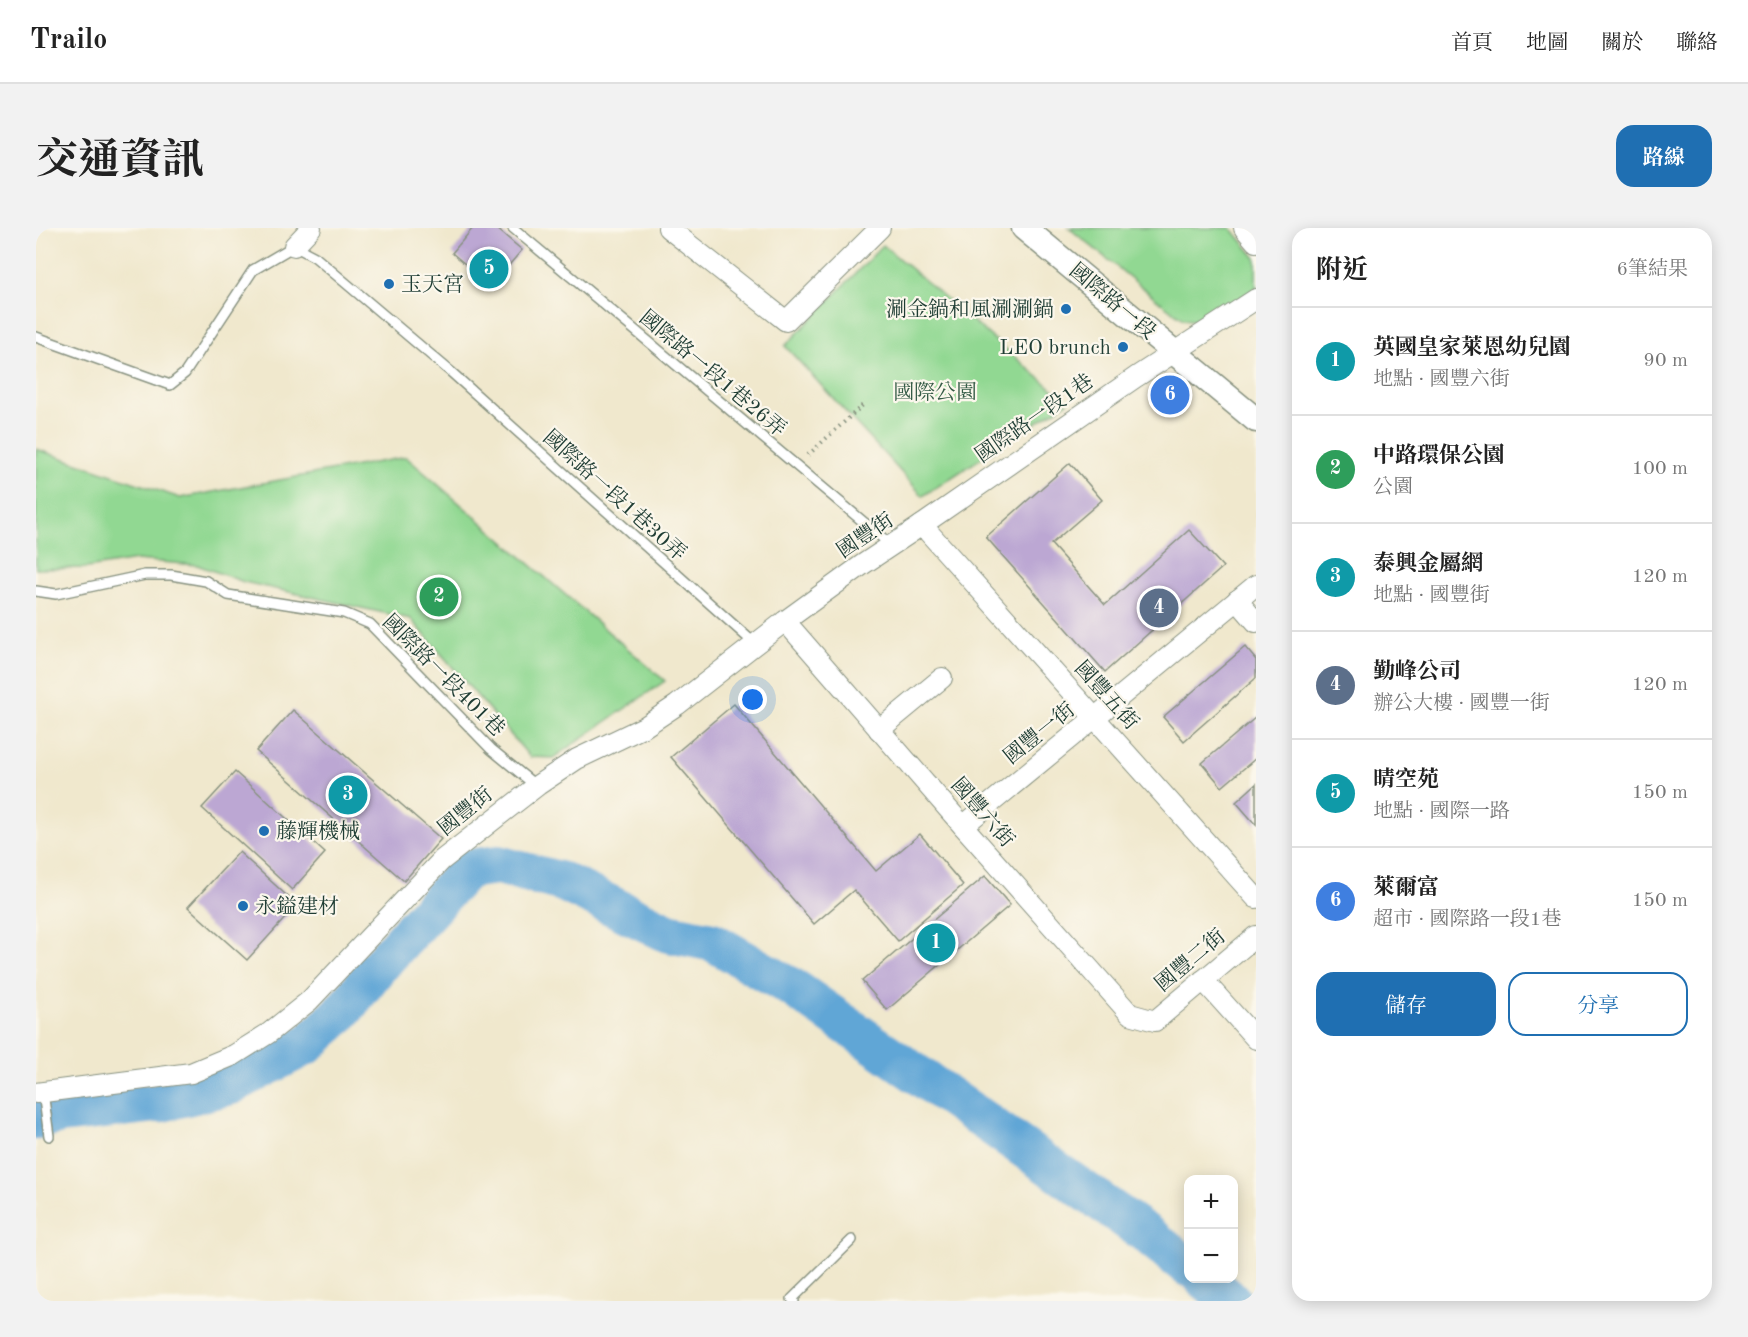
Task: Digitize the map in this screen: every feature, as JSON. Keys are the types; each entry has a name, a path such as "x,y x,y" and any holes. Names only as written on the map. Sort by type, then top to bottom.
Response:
{"street":[{"path":"294,246 312,228"},
{"path":"668,228 786,321 880,228"},
{"name":"國際路一段","path":"1024,228 1256,420"},
{"path":"1244,228 1256,242"},
{"name":"國際路一段1巷","path":"922,525 1173,352 1256,299"},
{"name":"國豐街","path":"39,1092 191,1073 234,1055 269,1033 309,1001 442,860 536,786 577,759 644,727 677,705 785,621 922,525"},
{"name":"國豐五街","path":"922,525 1256,898"},
{"name":"國豐一街","path":"963,826 1256,585"},
{"path":"1237,600 1256,622"},
{"name":"國豐六街","path":"785,621 1130,1014 1155,1021"},
{"path":"879,730 942,678"},
{"name":"國豐二街","path":"1155,1021 1256,936"},
{"path":"1203,980 1256,1039"}],"lane":[{"name":"國際路一段1巷26弄","path":"513,228 891,545"},
{"path":"36,338 170,384 185,374 253,270 294,246"},
{"name":"國際路一段1巷30弄","path":"294,246 315,257 451,372 755,644"},
{"name":"國際路一段401巷","path":"36,591 56,594 145,575 171,575 206,581 228,595 344,613 370,624 491,749 536,786"},
{"path":"39,1092 50,1136"},
{"path":"794,1301 792,1299 852,1240"}],"path":[{"path":"796,466 865,403"}],"green space":[{"path":"1069,228 1231,228 1256,258 1256,288 1206,322 1183,319"},
{"name":"國際公園","path":"883,245 1068,402 923,496 785,346"},
{"path":"36,449 180,498 406,457 665,681 553,758 530,757 411,619 244,582 197,565 136,560 87,568 36,569"}],"building":[{"path":"473,228 496,228 522,250 491,286 452,253"},
{"path":"1070,463 1102,500 1051,544 1105,605 1189,530 1223,567 1105,672 986,537"},
{"path":"1245,647 1256,660 1256,678 1184,741 1163,717"},
{"path":"734,704 876,871 920,834 963,885 898,941 854,890 814,924 671,757"},
{"path":"293,710 441,839 404,881 256,751"},
{"path":"1256,717 1256,758 1222,787 1202,763"},
{"name":"藤輝機械","path":"235,772 325,853 292,890 202,808"},
{"path":"1256,784 1256,825 1236,802"},
{"name":"永鎰建材","path":"239,852 297,905 247,960 188,907"},
{"path":"985,876 1010,905 887,1010 862,981"}],"waterway":[{"path":"36,1120 61,1114 158,1103 231,1085 307,1045 343,1011 377,968 467,869 498,865 563,882 668,933 713,942 796,990 1144,1232 1184,1264"},
{"path":"1209,1283 1232,1301"}],"place":[{"name":"晴空苑","path":"489,269"},
{"name":"玉天宮","path":"389,284"},
{"name":"涮金鍋和風涮涮鍋","path":"1066,309"},
{"name":"LEO brunch","path":"1123,347"},
{"name":"萊爾富","path":"1170,395"},
{"name":"中路環保公園","path":"439,597"},
{"name":"勤峰公司","path":"1159,608"},
{"name":"泰興金屬網","path":"348,795"},
{"name":"藤輝機械","path":"264,831"},
{"name":"永鎰建材","path":"243,906"},
{"name":"英國皇家萊恩幼兒園","path":"936,943"}]}
